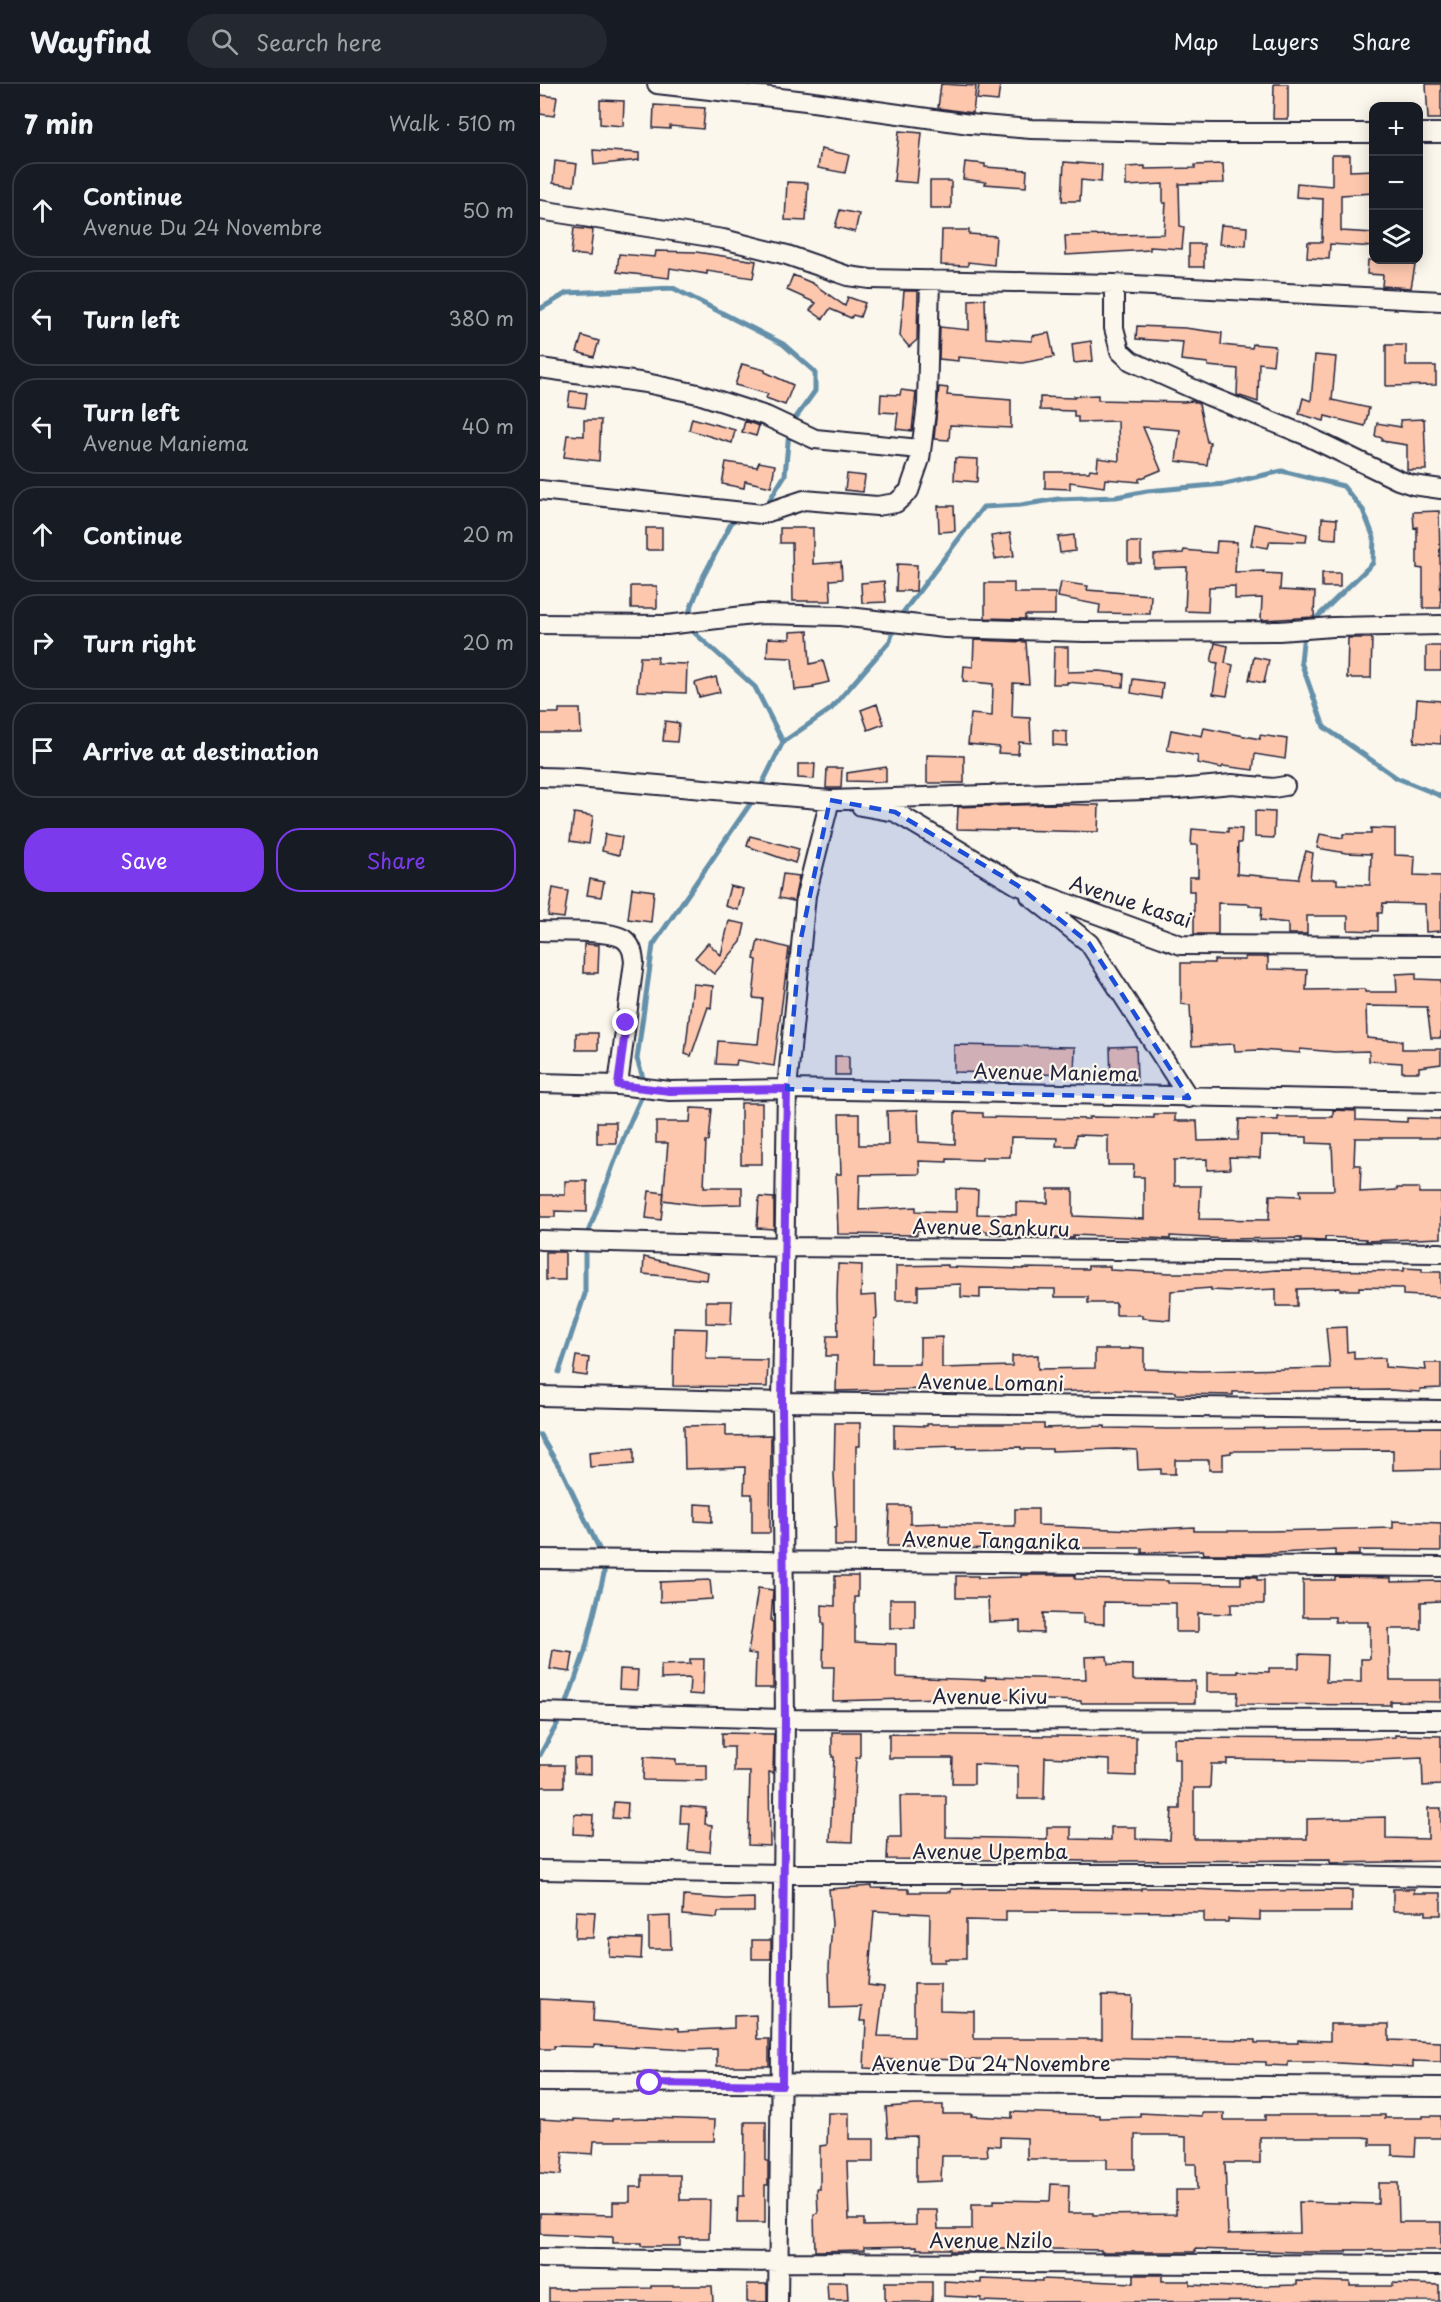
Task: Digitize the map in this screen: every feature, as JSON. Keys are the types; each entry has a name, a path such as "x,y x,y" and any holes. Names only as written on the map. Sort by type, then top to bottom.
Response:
{"street":[{"path":"657,84 807,92 936,120 1031,129 1212,133 1369,133"},
{"path":"1423,133 1441,133"},
{"path":"540,210 723,239 787,255 848,276 870,279 1113,284 1441,301"},
{"path":"540,490 762,514 804,500 877,507 897,503 909,491 920,459 927,404 930,280"},
{"path":"1113,284 1113,328 1120,351 1131,361 1305,435 1398,480 1413,485 1441,489"},
{"path":"540,368 646,383 698,394 766,416 814,439 920,449"},
{"path":"540,624 666,625 760,614 840,616 945,628 1084,632 1279,631 1333,627 1441,625"},
{"path":"540,777 578,778 830,800 1178,789 1232,784 1273,788 1286,786"},
{"path":"778,2302 784,1874 782,1402 787,1089 806,895 830,800"},
{"name":"Avenue kasai","path":"830,800 895,812 1017,885 1181,945 1441,946"},
{"path":"1017,885 1089,943 1189,1098"},
{"path":"540,931 609,934 624,939 632,948 634,962 618,1085 540,1083"},
{"name":"Avenue Maniema","path":"618,1085 670,1091 787,1089 1441,1101"},
{"name":"Avenue Sankuru","path":"540,1239 784,1247 1441,1253"},
{"name":"Avenue Lomani","path":"540,1396 782,1402 1441,1410"},
{"name":"Avenue Tanganika","path":"540,1559 1441,1567"},
{"name":"Avenue Kivu","path":"540,1712 785,1719 1441,1720"},
{"name":"Avenue Upemba","path":"540,1869 784,1874 1278,1874 1441,1877"},
{"name":"Avenue Du 24 Novembre","path":"540,2082 1441,2088"},
{"name":"Avenue Nzilo","path":"540,2258 778,2262 1441,2265"}],"highlighted area":[{"path":"830,800 895,812 1017,885 1089,943 1189,1098 787,1089 800,943"}],"building":[{"path":"941,84 976,86 973,113 938,108"},
{"path":"979,84 1000,84 998,101 977,99"},
{"path":"1274,84 1288,84 1288,119 1273,119"},
{"path":"1426,84 1441,84 1441,119 1428,119"},
{"path":"540,95 557,97 554,116 540,114"},
{"path":"600,100 624,101 623,126 600,124"},
{"path":"654,105 705,108 703,129 670,126 670,129 653,128"},
{"path":"899,131 922,133 917,183 894,181"},
{"path":"821,149 849,155 845,173 818,168"},
{"path":"593,150 639,153 639,160 594,165"},
{"path":"1332,155 1350,155 1350,171 1369,170 1369,193 1341,195 1341,231 1369,233 1369,247 1330,244 1329,259 1307,258 1308,242 1322,242 1323,199 1296,197 1297,183 1332,186"},
{"path":"555,161 577,164 574,186 553,183"},
{"path":"965,162 985,164 985,167 1027,170 1026,187 985,184 986,182 963,179"},
{"path":"1064,162 1102,165 1101,182 1081,180 1080,201 1062,201"},
{"path":"1223,164 1224,183 1179,184 1180,226 1184,227 1182,249 1150,247 1150,250 1066,255 1065,236 1164,234 1166,203 1163,203 1163,184 1126,186 1126,167 1195,168 1195,165"},
{"path":"930,181 951,181 951,208 930,208"},
{"path":"787,182 808,183 806,221 785,220"},
{"path":"840,210 859,214 855,232 835,227"},
{"path":"1221,225 1247,227 1246,246 1219,244"},
{"path":"574,228 593,230 590,256 571,254"},
{"path":"942,230 969,230 969,234 996,236 994,265 968,262 968,266 941,265"},
{"path":"1189,244 1204,244 1204,267 1189,267"},
{"path":"656,251 696,252 756,261 753,278 670,268 669,278 617,272 619,254 655,257"},
{"path":"1368,260 1369,264 1415,264 1411,288 1382,286 1383,275 1367,274"},
{"path":"793,275 812,283 845,306 848,297 865,303 860,317 853,315 851,318 830,309 823,319 810,310 816,303 787,290"},
{"path":"904,291 918,291 917,340 909,347 900,336"},
{"path":"985,299 986,338 1032,341 1032,336 1049,333 1054,357 1022,363 958,357 958,361 939,359 940,327 969,330 969,300"},
{"path":"1137,326 1185,328 1222,333 1221,345 1252,348 1253,344 1275,346 1273,365 1259,363 1258,402 1237,395 1238,369 1181,360 1183,342 1136,339"},
{"path":"582,336 599,341 594,357 577,352"},
{"path":"1091,341 1093,361 1074,363 1072,344"},
{"path":"1386,345 1406,345 1406,366 1436,366 1436,385 1386,386"},
{"path":"1315,355 1336,357 1332,400 1369,408 1365,426 1325,416 1324,421 1299,414 1303,398 1311,401"},
{"path":"742,364 765,370 793,385 785,405 766,398 768,394 735,385"},
{"path":"939,387 948,388 947,395 1011,400 1011,428 950,425 949,440 934,439"},
{"path":"901,390 916,392 912,431 896,429 898,413 880,412 881,394 900,395"},
{"path":"570,391 587,393 585,408 568,406"},
{"path":"1098,395 1098,400 1192,401 1199,404 1207,442 1210,442 1207,465 1176,461 1180,430 1143,427 1161,470 1139,479 1139,482 1105,479 1104,487 1070,482 1070,489 1045,488 1045,472 1089,472 1090,469 1097,470 1098,458 1119,461 1118,421 1078,422 1078,417 1074,417 1074,411 1040,410 1040,397 1074,398 1074,396"},
{"path":"692,418 735,430 732,443 689,430"},
{"path":"1424,419 1426,470 1407,470 1407,445 1382,441 1382,438 1375,436 1377,423 1401,427 1400,420"},
{"path":"584,420 601,420 599,461 564,457 567,435 584,436"},
{"path":"745,421 759,426 756,436 742,432"},
{"path":"955,458 978,459 977,482 954,480"},
{"path":"726,462 757,467 759,462 775,465 771,487 745,481 744,488 722,484"},
{"path":"847,474 865,476 863,492 845,490"},
{"path":"938,506 954,506 955,531 939,532"},
{"path":"1439,511 1441,608 1423,608 1423,569 1417,568 1417,527 1414,528 1413,512"},
{"path":"1322,518 1337,519 1336,539 1321,538"},
{"path":"1255,524 1307,534 1306,542 1270,541 1268,548 1251,545"},
{"path":"646,528 662,528 662,550 646,550"},
{"path":"780,528 813,528 813,564 841,562 842,579 830,580 831,601 793,601 792,543 780,543"},
{"path":"1010,533 1014,556 995,559 991,536"},
{"path":"1074,535 1075,551 1060,553 1058,537"},
{"path":"1217,541 1237,542 1235,572 1264,571 1263,573 1281,574 1280,590 1315,592 1314,617 1261,620 1262,598 1235,599 1235,586 1209,587 1208,612 1185,611 1187,567 1154,568 1154,555 1183,553 1184,550 1216,553"},
{"path":"1128,542 1141,542 1141,563 1128,563"},
{"path":"897,564 917,565 916,591 896,591"},
{"path":"1322,573 1340,573 1340,587 1322,587"},
{"path":"884,581 886,602 862,603 861,583"},
{"path":"1061,582 1088,586 1087,590 1151,595 1150,614 1099,613 1100,605 1058,597"},
{"path":"985,583 1014,583 1014,593 1055,593 1055,615 1025,615 1025,619 985,618"},
{"path":"631,586 657,586 657,608 631,608"},
{"path":"808,631 810,664 823,661 829,682 813,686 814,688 795,690 792,658 767,657 768,638 790,639 790,632"},
{"path":"1348,638 1372,638 1371,678 1347,678"},
{"path":"974,640 1026,642 1029,684 1013,683 1012,717 1030,718 1031,743 1019,742 1018,754 998,753 999,747 968,744 971,714 992,716 993,684 963,681 964,666 973,667"},
{"path":"1215,643 1228,646 1225,663 1233,665 1227,696 1213,694 1218,663 1211,662"},
{"path":"1426,646 1441,646 1441,671 1426,671"},
{"path":"1054,647 1068,647 1068,672 1100,671 1124,674 1123,687 1067,682 1067,684 1053,684"},
{"path":"640,657 658,657 657,663 687,664 686,693 637,691"},
{"path":"1254,657 1269,660 1264,683 1249,680"},
{"path":"716,677 720,692 699,697 695,683"},
{"path":"1133,679 1163,683 1161,698 1131,693"},
{"path":"1417,699 1441,701 1441,744 1414,742"},
{"path":"877,704 884,724 868,730 861,710"},
{"path":"559,709 580,709 581,733 540,733 540,713 559,713"},
{"path":"665,721 679,723 677,742 663,741"},
{"path":"1204,728 1260,739 1260,735 1287,739 1285,759 1255,754 1253,770 1223,766 1222,768 1197,763 1198,756 1167,750 1171,730 1202,736"},
{"path":"1053,730 1067,732 1067,746 1053,745"},
{"path":"927,755 964,756 964,783 927,783"},
{"path":"798,764 815,764 814,779 798,778"},
{"path":"886,767 886,782 847,781 847,773"},
{"path":"827,768 842,768 841,788 826,788"},
{"path":"1099,805 1098,832 957,829 958,807"},
{"path":"1255,811 1275,812 1274,838 1255,837"},
{"path":"574,813 593,816 589,844 570,841"},
{"path":"1228,828 1242,829 1241,843 1238,843 1237,874 1298,879 1306,851 1313,853 1310,879 1337,879 1337,884 1370,885 1371,854 1317,848 1320,834 1343,838 1343,834 1371,834 1371,828 1395,829 1395,855 1415,856 1414,875 1441,876 1441,931 1426,932 1425,904 1383,903 1382,913 1378,913 1378,931 1348,930 1348,916 1307,916 1307,934 1288,934 1288,923 1261,920 1262,907 1249,906 1249,904 1218,903 1218,934 1194,934 1194,891 1189,891 1189,877 1198,877 1198,845 1191,845 1192,829 1228,832"},
{"path":"605,834 622,837 619,855 602,851"},
{"path":"750,836 799,849 795,863 747,846"},
{"path":"783,874 799,876 794,901 779,898"},
{"path":"590,879 604,882 601,897 587,895"},
{"path":"730,886 743,889 738,910 725,906"},
{"path":"553,888 568,891 564,918 548,916"},
{"path":"632,888 654,891 651,922 628,919"},
{"path":"729,921 745,924 741,942 714,974 695,958 708,943 721,955"},
{"path":"758,940 789,948 774,1066 737,1060 736,1065 716,1064 718,1041 758,1044 763,999 753,998 757,960 754,959"},
{"path":"584,944 599,945 598,973 583,973"},
{"path":"1245,957 1268,957 1268,969 1307,970 1306,990 1365,989 1365,992 1397,992 1396,974 1416,973 1416,979 1441,980 1441,1038 1431,1038 1427,1007 1366,1006 1367,1038 1402,1041 1402,1049 1441,1049 1441,1064 1419,1067 1419,1072 1402,1072 1402,1063 1369,1061 1369,1051 1335,1052 1300,1049 1300,1053 1235,1051 1234,1044 1192,1046 1190,1005 1181,1004 1181,963 1214,963 1214,960 1245,960"},
{"path":"693,984 713,986 711,1008 708,1007 691,1056 685,1054"},
{"path":"576,1033 598,1033 598,1050 576,1050"},
{"path":"954,1045 1075,1047 1074,1075 954,1072"},
{"path":"1136,1046 1137,1081 1111,1082 1110,1047"},
{"path":"835,1056 849,1056 849,1075 835,1075"},
{"path":"741,1103 762,1103 762,1164 741,1164"},
{"path":"691,1108 712,1109 709,1141 706,1141 704,1187 742,1187 742,1204 699,1205 663,1200 668,1143 656,1143 656,1122 690,1122"},
{"path":"918,1110 919,1142 955,1144 955,1112 983,1113 983,1117 1089,1119 1089,1117 1154,1118 1154,1114 1175,1114 1175,1121 1197,1121 1198,1141 1238,1140 1239,1119 1278,1120 1278,1117 1333,1117 1333,1110 1356,1111 1356,1120 1407,1122 1407,1118 1441,1119 1441,1138 1355,1138 1354,1165 1361,1165 1360,1192 1419,1188 1419,1193 1441,1193 1441,1238 1366,1241 1366,1239 1325,1237 1325,1241 1301,1240 1301,1238 1227,1239 1170,1236 1170,1239 1073,1235 1073,1238 1015,1238 1015,1235 987,1234 987,1231 917,1230 917,1235 838,1234 836,1174 841,1174 839,1114 859,1114 859,1145 888,1145 887,1111","holes":["1076,1135 1108,1136 1108,1165 1134,1165 1133,1177 1144,1177 1144,1219 1073,1216 1073,1189 1048,1189 1048,1203 1016,1202 1016,1215 977,1214 978,1190 956,1189 956,1212 916,1211 916,1207 859,1210 860,1175 920,1174 919,1161 947,1162 947,1159 982,1160 982,1157 1010,1157 1011,1137 1057,1138 1056,1146 1075,1146","1261,1136 1307,1137 1307,1143 1332,1144 1334,1190 1300,1190 1301,1196 1270,1195 1269,1220 1199,1219 1201,1186 1174,1186 1174,1160 1207,1159 1207,1170 1230,1169 1229,1157 1260,1158"]},
{"path":"597,1122 616,1122 616,1143 597,1143"},
{"path":"565,1181 587,1181 587,1212 555,1211 555,1217 540,1217 540,1195 565,1195"},
{"path":"649,1191 664,1193 661,1220 646,1218"},
{"path":"759,1197 774,1198 774,1229 757,1228"},
{"path":"546,1252 565,1252 565,1280 546,1280"},
{"path":"644,1257 708,1272 707,1280 643,1274"},
{"path":"838,1264 862,1265 861,1296 876,1295 877,1318 874,1319 873,1364 920,1364 920,1338 942,1337 942,1368 1012,1366 1012,1356 1038,1355 1038,1369 1095,1368 1095,1349 1130,1349 1130,1347 1144,1348 1144,1369 1201,1371 1330,1368 1326,1328 1346,1327 1347,1352 1354,1351 1354,1359 1385,1358 1385,1367 1426,1370 1425,1363 1441,1363 1441,1388 1420,1389 1420,1392 1389,1390 1233,1392 1233,1395 1109,1390 1048,1392 1048,1389 985,1388 836,1391 837,1356 826,1356 827,1336 838,1336"},
{"path":"948,1265 948,1267 1023,1269 1088,1269 1088,1266 1110,1266 1110,1270 1170,1273 1422,1269 1422,1272 1441,1272 1441,1297 1403,1295 1403,1288 1297,1289 1297,1306 1276,1306 1276,1289 1232,1291 1211,1290 1211,1288 1171,1291 1170,1320 1142,1318 1142,1315 1116,1315 1116,1303 1088,1303 1088,1297 1055,1297 1055,1289 980,1288 980,1298 961,1297 961,1284 918,1286 918,1300 896,1300 896,1266"},
{"path":"706,1301 732,1301 731,1324 706,1323"},
{"path":"674,1328 707,1329 706,1359 768,1360 767,1387 673,1386"},
{"path":"576,1356 589,1358 587,1376 573,1374"},
{"path":"835,1423 860,1423 860,1446 856,1446 856,1546 835,1546 835,1527 837,1527 834,1475"},
{"path":"927,1424 1044,1424 1044,1428 1105,1426 1105,1428 1168,1429 1441,1427 1441,1469 1393,1470 1393,1450 1231,1451 1231,1453 1223,1454 1223,1470 1209,1470 1209,1460 1175,1460 1175,1474 1161,1474 1161,1469 1138,1470 1137,1450 1052,1451 1052,1449 1021,1449 1021,1447 957,1448 957,1446 894,1448 894,1425 927,1426"},
{"path":"726,1425 726,1436 771,1435 770,1533 752,1533 752,1494 744,1494 745,1467 685,1469 684,1426"},
{"path":"634,1448 634,1464 590,1467 589,1452"},
{"path":"695,1504 712,1505 712,1522 695,1521"},
{"path":"890,1506 910,1506 910,1524 940,1523 940,1525 1015,1526 1015,1509 1038,1509 1038,1525 1136,1530 1194,1527 1194,1531 1270,1531 1393,1528 1393,1521 1441,1523 1441,1551 1359,1550 1359,1555 1335,1555 1335,1550 1204,1554 1203,1550 1142,1553 1142,1548 1063,1548 1063,1552 1021,1552 1015,1549 952,1548 952,1546 888,1546"},
{"path":"1021,1575 1075,1575 1075,1579 1241,1584 1241,1576 1257,1577 1257,1580 1264,1580 1264,1604 1231,1604 1231,1614 1198,1613 1198,1632 1176,1632 1176,1603 1104,1602 1104,1624 1083,1623 1083,1614 1043,1613 1043,1633 1020,1632 1020,1621 989,1622 988,1598 956,1598 956,1576 978,1576 978,1578 1021,1577"},
{"path":"835,1576 858,1576 858,1597 855,1597 855,1642 896,1644 896,1677 985,1680 985,1677 1086,1679 1085,1657 1107,1656 1108,1664 1133,1665 1133,1680 1195,1681 1195,1703 1081,1703 1081,1701 943,1698 833,1701 834,1667 823,1667 822,1605 835,1606"},
{"path":"1335,1577 1391,1578 1391,1582 1441,1581 1441,1601 1421,1602 1421,1629 1389,1629 1390,1680 1441,1680 1441,1702 1390,1701 1390,1705 1237,1704 1238,1692 1207,1692 1207,1673 1269,1672 1269,1668 1299,1668 1299,1654 1327,1655 1326,1682 1361,1682 1361,1659 1370,1659 1368,1622 1335,1622 1335,1617 1303,1617 1303,1580 1335,1580"},
{"path":"710,1580 712,1599 660,1602 660,1582"},
{"path":"758,1588 773,1590 771,1621 773,1622 773,1688 755,1688 756,1654 748,1653"},
{"path":"890,1599 915,1599 915,1628 890,1628"},
{"path":"553,1650 573,1653 570,1672 550,1669"},
{"path":"690,1659 704,1659 703,1695 689,1694 690,1678 661,1679 661,1665 690,1664"},
{"path":"620,1669 638,1670 637,1690 619,1689"},
{"path":"832,1732 860,1732 860,1758 856,1758 852,1842 830,1841 834,1757 832,1757"},
{"path":"722,1733 774,1734 773,1773 769,1772 770,1846 748,1845 750,1772 734,1772 734,1747 722,1747"},
{"path":"889,1734 1136,1737 1136,1776 1110,1775 1110,1760 1045,1757 1044,1799 1018,1799 1018,1766 974,1764 974,1784 952,1784 953,1758 889,1758"},
{"path":"1395,1735 1441,1736 1441,1785 1423,1786 1422,1758 1354,1761 1227,1759 1227,1764 1211,1764 1210,1788 1194,1788 1194,1839 1307,1839 1307,1819 1386,1817 1386,1838 1428,1839 1428,1808 1441,1808 1441,1861 1330,1863 1330,1860 887,1859 888,1837 901,1837 900,1796 946,1796 946,1837 1047,1839 1047,1827 1071,1827 1071,1839 1111,1840 1111,1827 1136,1827 1136,1839 1170,1840 1172,1809 1180,1809 1180,1759 1174,1759 1174,1738 1364,1739 1395,1737"},
{"path":"644,1757 676,1759 676,1765 707,1765 707,1781 643,1780"},
{"path":"574,1758 591,1758 591,1774 574,1773"},
{"path":"540,1765 564,1765 564,1787 540,1787"},
{"path":"614,1802 628,1803 627,1819 612,1818"},
{"path":"681,1806 706,1808 705,1824 712,1825 710,1852 688,1850 690,1824 680,1824"},
{"path":"574,1814 593,1815 592,1835 573,1834"},
{"path":"872,1886 872,1888 909,1889 909,1892 951,1892 951,1889 984,1888 1352,1890 1352,1912 1260,1912 1260,1920 1228,1919 1228,1922 1204,1922 1204,1912 1006,1911 1006,1921 966,1920 966,1959 945,1959 945,1962 929,1962 930,1914 874,1911 868,1985 884,1987 878,2036 914,2037 914,1984 940,1984 940,2010 974,2011 974,2039 1102,2039 1102,1995 1131,1996 1130,2038 1298,2043 1298,2040 1330,2041 1330,2024 1389,2024 1389,2040 1441,2042 1441,2062 1413,2061 1413,2067 1319,2062 1288,2062 1288,2066 1266,2065 1266,2062 1096,2058 1096,2061 1069,2061 1068,2069 1039,2068 1040,2061 882,2059 882,2069 864,2068 866,2021 860,2021 862,2007 830,2008 829,1967 832,1924 829,1889"},
{"path":"1393,1889 1414,1889 1414,1893 1441,1893 1441,1915 1426,1915 1426,1911 1393,1911"},
{"path":"684,1896 754,1898 754,1912 718,1912 717,1918 683,1915"},
{"path":"576,1911 595,1912 593,1938 575,1938"},
{"path":"670,1916 671,1949 649,1949 649,1917"},
{"path":"610,1938 642,1939 641,1959 609,1957"},
{"path":"752,1940 771,1940 771,1959 752,1959"},
{"path":"540,1999 594,2002 593,2021 679,2028 679,2031 734,2028 734,2016 756,2015 757,2039 769,2039 769,2066 717,2066 717,2049 690,2050 594,2045 594,2047 554,2046 554,2049 540,2049"},
{"path":"943,2105 943,2114 1012,2118 1012,2112 1100,2115 1100,2118 1140,2117 1140,2113 1202,2116 1202,2113 1224,2113 1224,2120 1265,2120 1265,2115 1385,2115 1385,2118 1441,2116 1441,2138 1416,2138 1415,2156 1392,2155 1392,2145 1370,2145 1370,2138 1363,2137 1260,2137 1260,2163 1225,2163 1228,2234 1300,2233 1299,2202 1378,2204 1378,2183 1398,2183 1399,2222 1441,2222 1441,2250 1298,2252 1195,2249 1195,2252 1101,2252 1101,2250 998,2248 998,2251 950,2251 950,2249 917,2249 917,2246 815,2251 814,2214 818,2213 820,2146 827,2145 828,2113 849,2113 849,2139 874,2139 874,2162 847,2162 849,2219 864,2219 864,2226 916,2225 916,2210 937,2210 938,2229 972,2229 972,2204 994,2204 994,2200 1050,2201 1051,2184 1069,2185 1068,2213 1093,2213 1093,2215 1176,2214 1176,2190 1197,2190 1196,2164 1186,2164 1186,2137 1170,2135 1135,2135 1135,2169 1107,2169 1107,2159 1027,2159 1027,2138 1000,2137 1000,2146 987,2145 988,2156 942,2156 941,2181 916,2182 916,2136 888,2137 886,2107"},
{"path":"540,2119 612,2121 612,2119 715,2120 714,2141 594,2141 593,2154 563,2152 561,2175 540,2173"},
{"path":"745,2122 766,2122 768,2185 765,2185 765,2223 737,2223 738,2196 744,2196"},
{"path":"642,2175 680,2175 680,2200 710,2200 709,2238 680,2238 680,2246 641,2246 641,2243 613,2243 613,2237 540,2234 540,2213 613,2215 613,2202 630,2202 630,2187 642,2187"},
{"path":"1134,2275 1162,2275 1162,2281 1190,2281 1190,2285 1234,2287 1297,2285 1297,2281 1350,2282 1350,2286 1393,2286 1393,2283 1439,2285 1439,2301 1010,2302 944,2296 944,2281 981,2283 981,2279 1042,2281 1042,2279 1134,2283"},
{"path":"827,2282 847,2282 848,2300 828,2300"},
{"path":"885,2282 932,2282 932,2302 885,2302"},
{"path":"747,2284 767,2284 767,2302 747,2302"},
{"path":"651,2286 712,2286 713,2302 549,2302 549,2289 651,2288"}],"waterway":[{"path":"540,309 567,293 673,288 783,344 815,372 815,391 792,423"},
{"path":"761,505 767,504 785,475 789,432"},
{"path":"898,619 983,507 1021,505 1058,499 1116,497 1147,491 1225,484 1282,471 1343,486 1363,510 1374,538 1373,563 1311,623"},
{"path":"686,620 703,577 736,514"},
{"path":"688,627 755,687 783,742"},
{"path":"645,1084 637,1059 653,945 757,794 783,742 831,709 890,641 894,627"},
{"path":"1304,633 1301,662 1324,727 1397,778 1441,796"},
{"path":"586,1237 644,1092"},
{"path":"559,1372 585,1294 585,1246"},
{"path":"540,1435 563,1473 604,1559 604,1574 585,1651 565,1708"},
{"path":"540,1755 561,1717"}],"route":[{"path":"626,1023 618,1085 670,1091 787,1089 782,1402 785,1719 782,2085 650,2083"}]}
